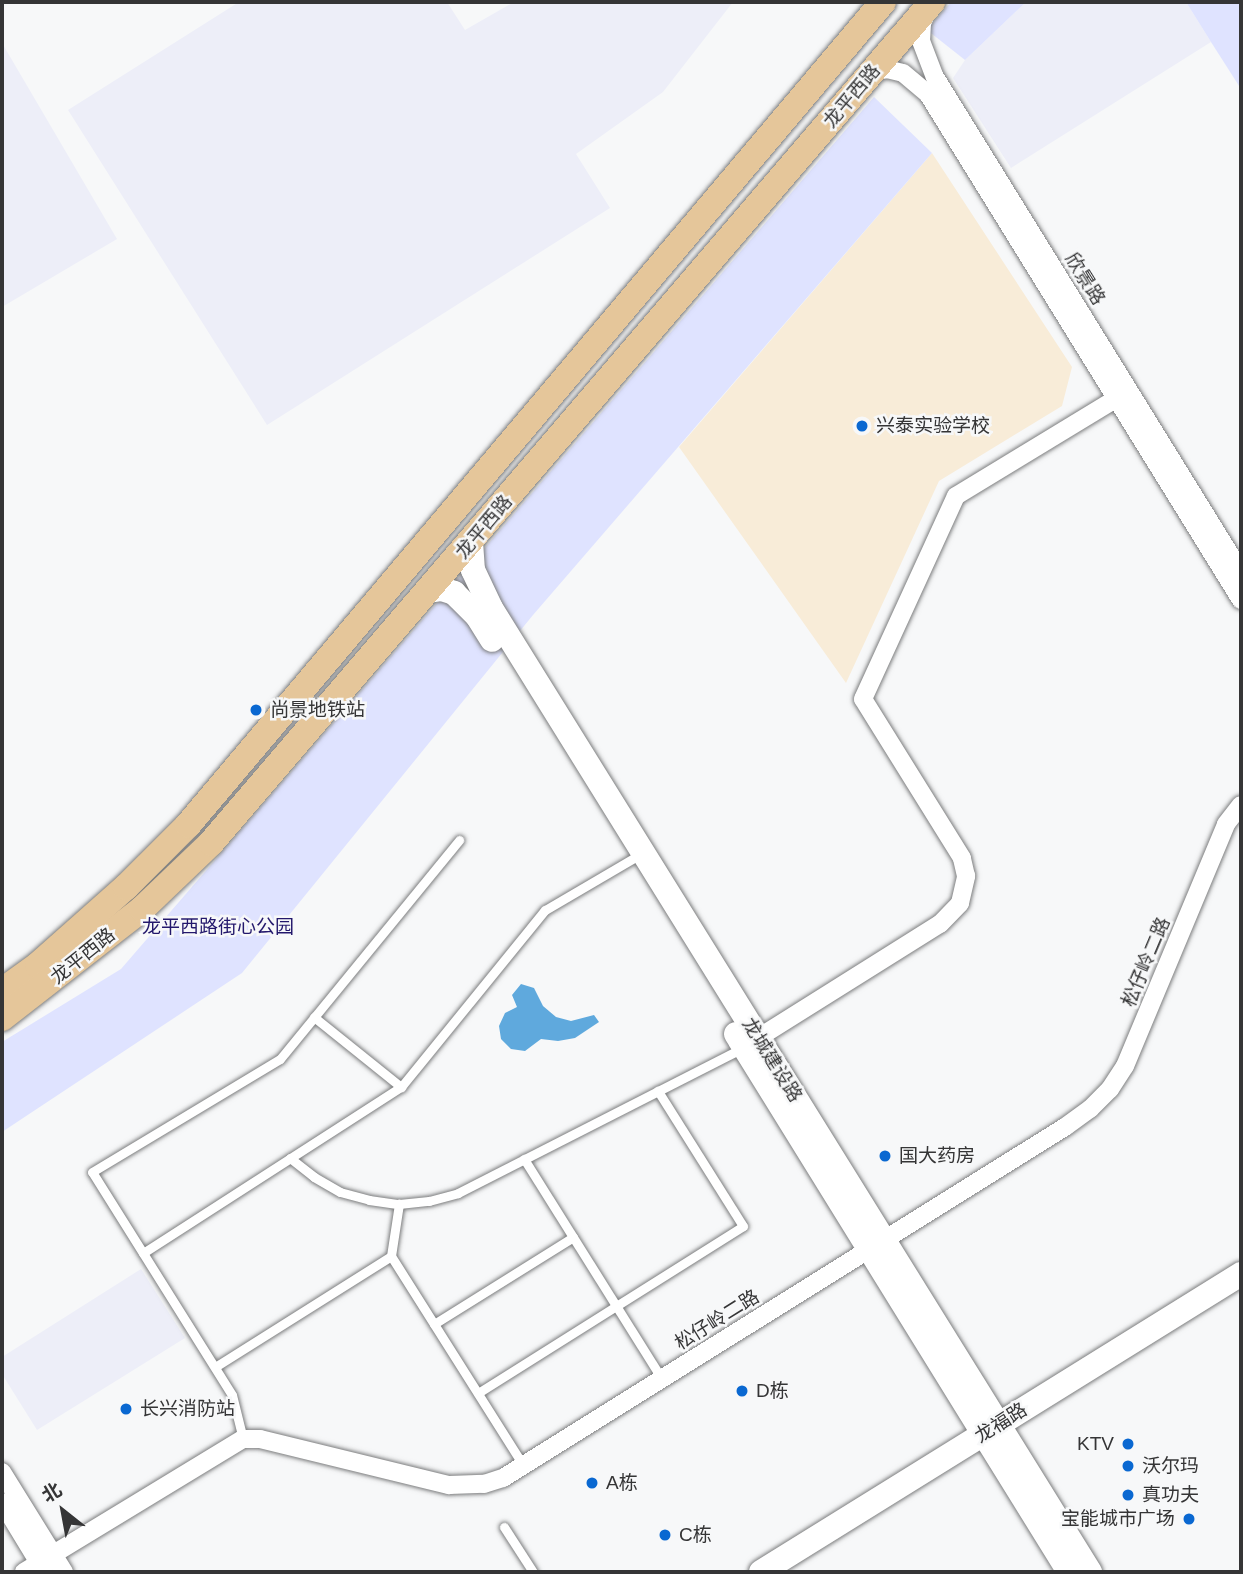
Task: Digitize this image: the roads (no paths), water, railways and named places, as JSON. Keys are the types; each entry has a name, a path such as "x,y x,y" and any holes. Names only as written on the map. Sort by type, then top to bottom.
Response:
{"main road":[{"name":"龙平西路","path":"2,991 38,965 126,887 214,796 883,2"},
{"name":"龙平西路","path":"2,1018 142,909 211,843 932,2"}],"street":[{"name":"欣景路","path":"932,2 922,23 921,41 935,77 1123,394"},
{"name":"欣景路","path":"872,72 887,69 903,74 928,94 1241,572"},
{"path":"751,1042 940,924 960,903 966,876 962,858 863,699 956,496 1123,394"},
{"name":"龙城建设路","path":"471,542 473,570 481,591 636,857"},
{"name":"欣景路","path":"1229,552 1241,600"},
{"name":"龙城建设路","path":"429,591 442,589 454,593 477,616 636,857 996,1436 1090,1572"},
{"name":"松仔岭二路","path":"243,1438 260,1439 466,1487 503,1478 1065,1128 1090,1110 1110,1089 1125,1066 1226,824 1241,805"},
{"name":"龙福路","path":"792,1572 1241,1274"},
{"name":"龙福路","path":"761,1572 1241,1293"},
{"name":"龙城建设路","path":"996,1436 1069,1572"},
{"path":"40,1565 243,1438"},
{"path":"2,1472 40,1565"},
{"path":"2,1502 40,1565 64,1572"}],"lane":[{"path":"243,1438 232,1395 92,1172 280,1059 459,839"},
{"path":"143,1253 401,1087 545,910 636,857"},
{"path":"314,1017 401,1087"},
{"path":"290,1158 314,1177 340,1192 399,1204 429,1201 458,1193 751,1042"},
{"path":"478,1393 743,1226 658,1091"},
{"path":"524,1160 662,1379"},
{"path":"399,1204 391,1256 523,1465"},
{"path":"434,1324 573,1237"},
{"path":"215,1367 391,1256"},
{"path":"504,1527 533,1572"}],"water":[{"path":"521,984 534,988 543,1006 556,1017 571,1021 594,1015 599,1022 575,1038 558,1041 541,1039 525,1051 511,1049 501,1039 499,1026 505,1013 517,1007 512,995"}],"place":[{"name":"兴泰实验学校","path":"862,426"},
{"name":"尚景地铁站","path":"256,710"},
{"name":"国大药房","path":"885,1156"},
{"name":"D栋","path":"742,1391"},
{"name":"长兴消防站","path":"126,1409"},
{"name":"KTV","path":"1128,1444"},
{"name":"沃尔玛","path":"1128,1466"},
{"name":"A栋","path":"592,1483"},
{"name":"真功夫","path":"1128,1495"},
{"name":"宝能城市广场","path":"1189,1519"},
{"name":"C栋","path":"665,1535"}],"park label":[{"name":"龙平西路街心公园","path":"218,927"}]}
